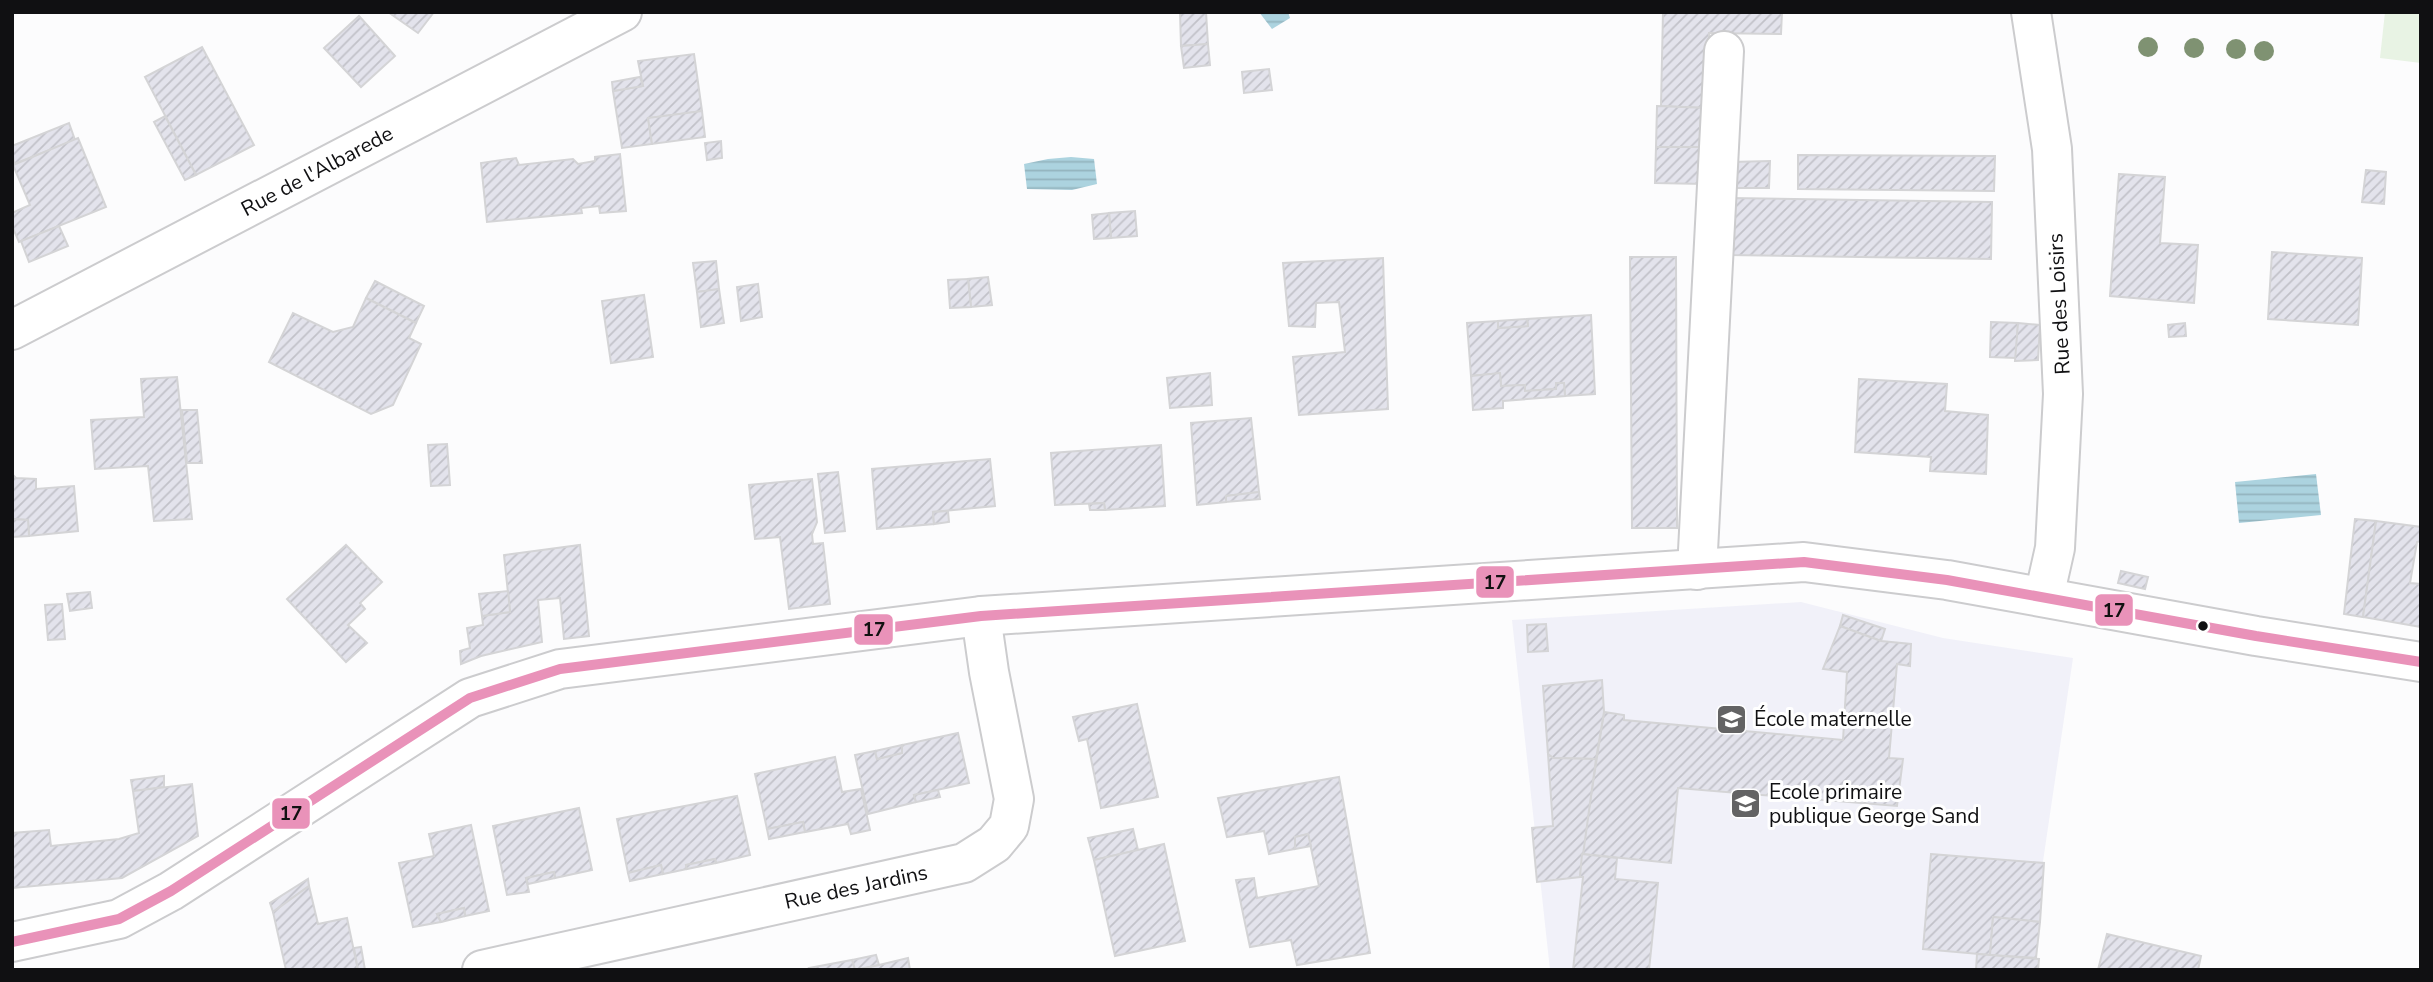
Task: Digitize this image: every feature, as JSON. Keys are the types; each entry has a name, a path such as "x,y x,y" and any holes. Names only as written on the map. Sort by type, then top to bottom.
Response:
{"street":[{"name":"Rue de l'Albarede","path":"12,331 622,12"},
{"name":"Rue des Loisirs","path":"2031,12 2052,149 2063,394 2055,548 2044,597"},
{"path":"1697,570 1724,51"},
{"path":"12,942 119,919 171,891 470,698 560,669 981,616 1804,562 1947,580 2421,662"},
{"name":"Rue des Jardins","path":"482,970 964,863 994,844 1009,826 1014,799 981,616"}],"shaded area":[{"path":"1801,602 1943,638 2073,658 2027,970 1550,970 1512,620"}],"green space":[{"path":"2385,12 2421,12 2421,63 2380,58"}],"water":[{"path":"1259,12 1288,12 1290,18 1272,29"},
{"path":"1071,157 1094,159 1097,184 1072,190 1027,189 1024,164"},
{"path":"2316,474 2321,515 2239,523 2235,482"}],"building":[{"path":"388,12 434,12 418,33"},
{"path":"1180,12 1206,12 1208,44 1181,46"},
{"path":"1663,12 1782,12 1781,34 1709,33 1707,108 1661,106"},
{"path":"359,16 395,56 361,87 324,48"},
{"path":"1208,44 1210,65 1184,68 1181,46"},
{"path":"202,47 254,145 196,175 145,77"},
{"path":"694,54 702,111 648,118 652,144 622,148 613,91 643,86 638,61"},
{"path":"1269,69 1272,90 1244,93 1242,72"},
{"path":"640,77 643,86 613,91 612,82"},
{"path":"1657,106 1707,108 1706,147 1656,147"},
{"path":"702,111 705,137 652,144 648,118"},
{"path":"165,116 196,175 185,180 154,122"},
{"path":"69,123 75,140 14,164 12,146"},
{"path":"78,138 106,207 19,242 12,226 12,213 30,205 13,165"},
{"path":"721,141 722,158 707,160 705,143"},
{"path":"1656,147 1706,147 1705,184 1655,183"},
{"path":"620,154 626,211 600,213 599,206 581,208 582,213 487,222 481,163 516,158 519,165 573,159 578,164 595,161 595,157"},
{"path":"1798,155 1995,156 1994,191 1798,189"},
{"path":"1770,161 1769,188 1729,188 1730,162"},
{"path":"2366,170 2386,172 2384,204 2362,202"},
{"path":"2119,174 2165,177 2160,243 2198,245 2194,303 2110,296"},
{"path":"1730,198 1992,202 1991,259 1729,255"},
{"path":"1135,211 1137,236 1111,238 1109,213"},
{"path":"1109,213 1111,238 1094,239 1092,215"},
{"path":"59,226 68,246 29,262 21,241"},
{"path":"2272,252 2362,258 2358,325 2268,319"},
{"path":"1630,257 1676,257 1677,528 1632,528"},
{"path":"1383,258 1388,409 1299,415 1293,357 1345,352 1339,302 1316,303 1315,327 1289,326 1283,263"},
{"path":"716,261 719,289 697,292 693,263"},
{"path":"988,277 992,305 971,307 968,279"},
{"path":"968,279 971,307 950,308 948,280"},
{"path":"375,281 424,306 416,323 366,298"},
{"path":"758,284 762,317 741,321 737,287"},
{"path":"719,289 724,323 701,327 697,292"},
{"path":"644,295 653,357 611,363 602,301"},
{"path":"366,298 416,323 409,338 421,344 393,405 371,414 269,362 293,313 333,332 353,327"},
{"path":"1591,315 1595,394 1565,396 1564,383 1556,383 1556,389 1525,391 1525,385 1501,386 1500,373 1471,376 1467,323 1498,321 1498,328 1528,326 1527,319"},
{"path":"1527,319 1528,326 1498,328 1498,321"},
{"path":"1991,322 2018,323 2016,358 1990,357"},
{"path":"2018,323 2040,325 2038,360 2015,361"},
{"path":"2185,323 2186,336 2169,337 2168,325"},
{"path":"1210,373 1212,405 1170,408 1167,378"},
{"path":"1500,373 1501,386 1525,385 1525,391 1556,389 1556,383 1564,383 1565,396 1503,401 1503,408 1473,410 1471,376"},
{"path":"177,377 192,519 154,521 148,466 95,469 91,420 144,417 141,379"},
{"path":"1859,379 1947,384 1945,411 1988,415 1986,474 1930,471 1931,457 1855,452"},
{"path":"182,410 197,410 202,463 187,463"},
{"path":"1251,418 1259,492 1226,496 1226,502 1197,505 1191,423"},
{"path":"447,444 450,485 431,486 428,445"},
{"path":"1161,445 1165,506 1105,510 1104,503 1055,505 1051,453"},
{"path":"990,459 995,506 933,512 934,524 877,529 872,469"},
{"path":"838,472 845,531 825,533 818,474"},
{"path":"12,474 16,478 36,479 36,489 74,486 78,531 29,536 28,520 12,519"},
{"path":"812,479 817,522 812,534 813,544 823,543 830,604 789,609 780,537 755,539 749,485"},
{"path":"1259,492 1260,499 1226,502 1226,496"},
{"path":"1104,503 1105,510 1090,510 1089,504"},
{"path":"948,511 949,522 934,524 933,512"},
{"path":"12,519 28,520 29,536 12,537"},
{"path":"2355,519 2376,521 2363,617 2344,614"},
{"path":"2376,521 2421,527 2421,541 2417,542 2410,583 2421,584 2421,627 2363,617"},
{"path":"346,545 382,582 360,603 365,609 348,625 367,643 346,662 287,599"},
{"path":"580,545 589,636 564,639 560,598 538,600 542,642 481,656 461,664 460,651 470,648 467,628 483,625 482,616 510,612 504,555"},
{"path":"2121,571 2148,577 2145,589 2118,583"},
{"path":"508,591 510,612 482,616 479,594"},
{"path":"90,592 92,608 70,611 67,594"},
{"path":"62,604 65,639 48,640 45,605"},
{"path":"1843,615 1885,629 1881,641 1840,626"},
{"path":"1546,624 1548,651 1528,652 1527,625"},
{"path":"1840,626 1881,641 1911,644 1910,666 1897,664 1889,758 1903,759 1897,806 1678,788 1671,863 1582,854 1604,712 1624,715 1624,720 1843,740 1847,672 1823,669"},
{"path":"1602,680 1604,712 1596,759 1553,758 1548,754 1543,686"},
{"path":"1137,704 1158,797 1101,808 1087,739 1079,741 1073,717"},
{"path":"958,733 969,783 914,795 916,802 868,814 855,755 875,751 877,759 902,753 902,745"},
{"path":"902,745 902,753 877,759 875,751"},
{"path":"1548,754 1553,758 1596,759 1580,877 1537,882 1532,828 1553,826"},
{"path":"835,757 842,792 861,789 870,830 851,834 848,824 805,832 803,822 767,829 755,774"},
{"path":"164,776 164,787 133,791 131,780"},
{"path":"1339,777 1370,953 1297,965 1291,940 1250,947 1236,880 1254,878 1257,898 1319,886 1308,834 1295,837 1295,849 1269,854 1264,831 1227,837 1218,798"},
{"path":"192,784 198,836 122,878 13,888 12,833 49,830 51,846 119,839 139,833 133,791"},
{"path":"938,790 940,797 916,802 914,795"},
{"path":"737,796 750,855 716,863 715,859 686,865 687,869 663,874 661,865 628,873 617,819"},
{"path":"579,808 592,870 555,878 554,872 526,878 529,892 507,895 493,826"},
{"path":"803,822 805,832 769,839 767,829"},
{"path":"471,825 489,911 465,916 464,908 437,914 441,922 413,927 399,863 434,856 429,834"},
{"path":"1133,829 1138,850 1094,860 1088,838"},
{"path":"1308,834 1311,846 1295,849 1295,837"},
{"path":"1164,844 1185,941 1115,956 1094,860"},
{"path":"1582,854 1617,858 1615,879 1658,883 1649,970 1573,970 1583,877 1580,877"},
{"path":"1931,854 2044,863 2040,922 1993,917 1990,955 1923,949"},
{"path":"715,859 716,863 687,869 686,865"},
{"path":"661,865 663,874 630,881 628,873"},
{"path":"554,872 555,878 528,884 526,878"},
{"path":"308,879 309,886 273,912 270,903"},
{"path":"309,886 318,924 347,918 358,970 286,970 273,912"},
{"path":"464,908 465,916 441,922 437,914"},
{"path":"1993,917 2040,922 2036,958 1990,955"},
{"path":"2107,934 2201,956 2198,970 2098,970"},
{"path":"361,947 365,970 358,970 354,948"},
{"path":"1977,954 2039,959 2038,970 1976,970"},
{"path":"876,955 879,965 855,970 852,960"},
{"path":"908,958 910,970 857,970 879,965"},
{"path":"852,960 855,970 809,968"}],"transit line":[{"name":"17","path":"12,942 119,919 171,891 470,698 560,669 981,616 1804,562 1947,580 2256,636 2421,662"}],"place":[{"name":"École maternelle","path":"1731,719"},
{"name":"Ecole primaire publique George Sand","path":"1746,804"}]}
